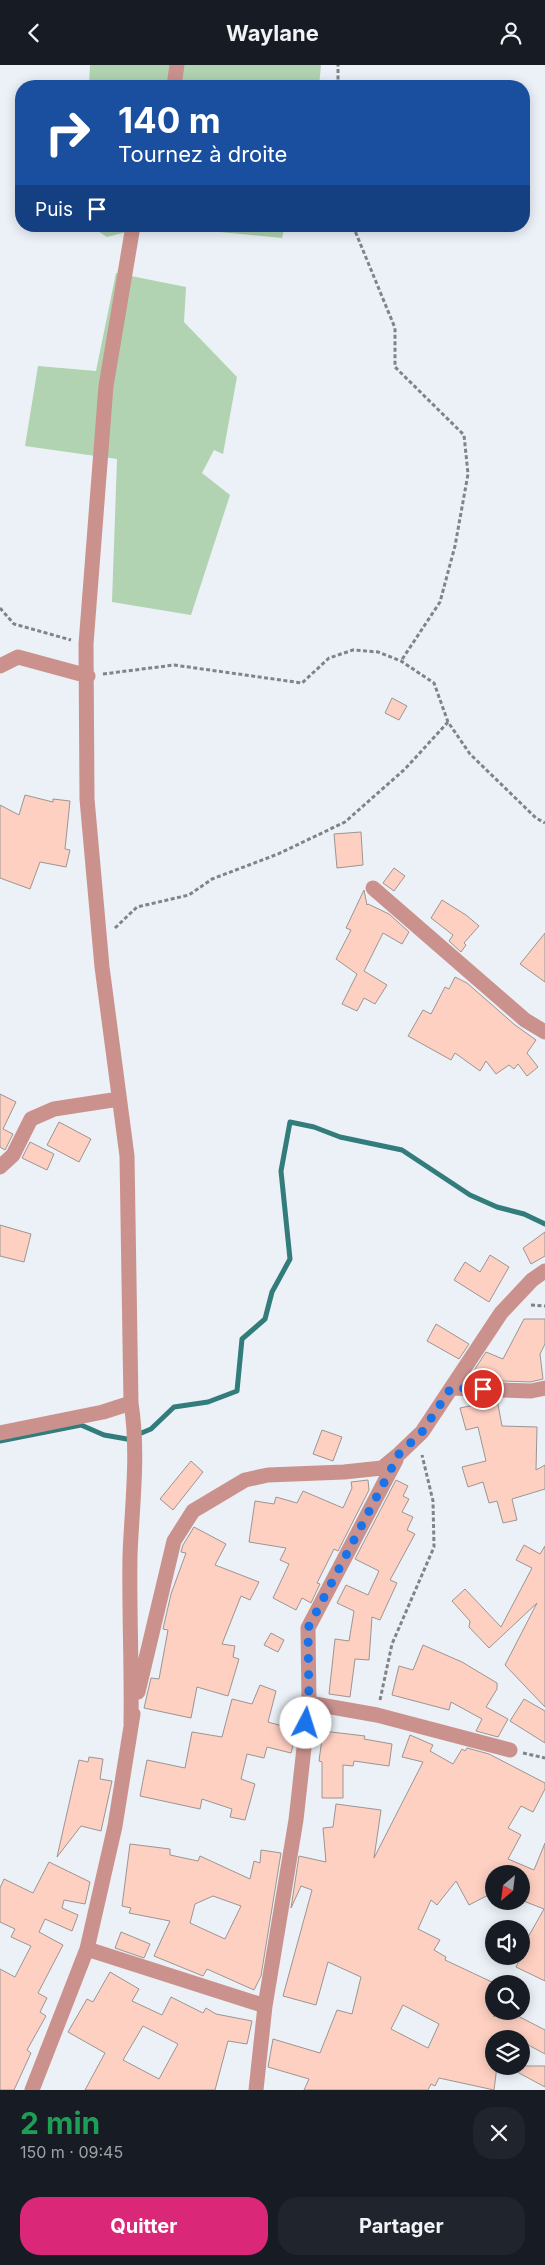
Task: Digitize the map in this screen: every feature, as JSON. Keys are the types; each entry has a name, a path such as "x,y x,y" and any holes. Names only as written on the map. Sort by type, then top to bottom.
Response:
{"street":[{"path":"175,80 177,65"},
{"path":"131,1723 130,1584 135,1435 131,1403 127,1156 100,943 87,799 88,676 86,644 106,386 132,232"},
{"path":"0,666 18,657 88,676"},
{"path":"373,887 525,1020 545,1032"},
{"path":"0,1167 13,1155 31,1119 54,1109 119,1099"},
{"path":"32,2090 88,1949 115,1826 131,1723 174,1541 193,1511 245,1480 268,1475 344,1472 382,1467 399,1454 417,1436 501,1313 532,1280 545,1271"},
{"path":"451,1388 531,1391 545,1388"},
{"path":"0,1433 103,1412 131,1403"},
{"path":"256,2090 266,2006 296,1820 309,1703 308,1628 399,1454"},
{"path":"309,1703 377,1715 510,1750"},
{"path":"88,1949 266,2006"}],"path":[{"path":"338,65 338,80"},
{"path":"355,232 395,328 394,367 464,435 468,474 455,546 440,602 401,661"},
{"path":"0,609 14,624 86,644"},
{"path":"88,676 174,665 302,683 329,658 353,650 378,652 401,661 434,683 448,723 470,754 536,818 545,823"},
{"path":"100,943 137,907 189,895 212,879 278,854 345,822 406,769 448,723"},
{"path":"377,1715 392,1644 434,1547 433,1501 417,1436"},
{"path":"510,1750 545,1758"}],"green space":[{"path":"90,65 321,65 320,80 89,80"},
{"path":"99,232 126,232 107,237"},
{"path":"220,232 284,232 282,238"},
{"path":"116,273 186,287 184,322 237,377 223,454 214,450 202,473 230,495 191,615 112,602 117,459 25,446 38,366 96,371"}],"building":[{"path":"392,698 407,706 399,720 385,713"},
{"path":"25,795 53,802 53,799 70,801 65,849 70,850 66,867 40,862 30,889 0,878 0,805 19,815"},
{"path":"361,832 363,865 337,868 334,834"},
{"path":"394,868 405,876 394,891 383,883"},
{"path":"364,890 367,905 389,914 409,932 402,944 383,933 364,971 387,985 375,1004 364,998 357,1011 342,1004 357,974 336,959 351,930 346,928"},
{"path":"442,900 466,915 479,926 464,943 466,945 461,952 449,941 453,935 431,918"},
{"path":"545,933 545,982 520,964"},
{"path":"455,977 467,983 515,1025 536,1040 527,1053 538,1067 527,1076 518,1064 514,1069 509,1065 496,1074 486,1061 480,1071 455,1053 451,1060 408,1036 423,1010 431,1014 445,987 449,989"},
{"path":"0,1094 16,1102 3,1129 13,1134 5,1150 0,1147"},
{"path":"59,1122 91,1139 79,1162 47,1145"},
{"path":"30,1142 54,1154 47,1170 22,1158"},
{"path":"0,1225 31,1234 24,1262 0,1256"},
{"path":"545,1232 545,1256 531,1264 523,1248"},
{"path":"490,1255 509,1267 489,1302 454,1280 465,1262 480,1272"},
{"path":"524,1319 545,1319 545,1344 540,1354 543,1379 530,1382 480,1380 471,1375 486,1352 503,1359"},
{"path":"436,1324 469,1344 459,1359 427,1341"},
{"path":"483,1399 497,1399 502,1426 537,1427 536,1470 545,1465 545,1489 512,1499 517,1520 503,1523 497,1501 489,1503 483,1482 468,1487 462,1467 486,1461 478,1427 466,1430 460,1408 484,1403"},
{"path":"322,1430 342,1437 333,1461 313,1454"},
{"path":"191,1461 203,1472 173,1510 160,1499"},
{"path":"368,1480 369,1490 338,1551 334,1549 317,1583 320,1584 311,1603 302,1598 296,1610 273,1598 289,1564 280,1560 286,1548 249,1542 255,1501 274,1504 276,1497 297,1503 303,1491 343,1508 352,1488 351,1482"},
{"path":"396,1480 408,1486 403,1496 409,1499 402,1512 413,1517 407,1530 415,1534 390,1580 397,1583 380,1620 372,1617 369,1660 355,1659 350,1697 329,1694 335,1639 349,1641 354,1611 337,1603 346,1585 368,1595 379,1571 355,1559"},
{"path":"194,1527 226,1544 215,1565 259,1582 250,1600 241,1596 222,1644 235,1646 233,1657 239,1659 228,1696 197,1687 191,1718 144,1708 151,1678 159,1679 168,1630 163,1629 171,1594 186,1553 181,1552 183,1545"},
{"path":"524,1545 540,1554 545,1546 545,1707 505,1665 537,1603 489,1648 469,1627 470,1621 452,1601 465,1589 501,1627 532,1568 516,1560"},
{"path":"271,1633 284,1640 278,1652 264,1645"},
{"path":"423,1645 462,1662 497,1683 497,1689 486,1707 508,1719 498,1737 476,1731 482,1719 451,1702 449,1710 392,1695 399,1666 413,1670"},
{"path":"260,1685 276,1691 268,1722 297,1730 291,1753 267,1747 264,1758 247,1754 241,1779 255,1784 245,1820 230,1817 232,1809 202,1799 200,1809 140,1796 147,1760 185,1768 192,1732 222,1737 232,1699 252,1704"},
{"path":"524,1699 545,1711 545,1743 510,1721"},
{"path":"323,1731 365,1736 364,1739 392,1744 389,1766 354,1761 353,1766 343,1765 343,1798 322,1798 322,1762 319,1761"},
{"path":"410,1735 433,1745 430,1751 453,1764 462,1749 465,1751 467,1748 489,1754 545,1783 545,1789 533,1812 521,1806 508,1828 521,1835 508,1859 522,1865 485,1865 485,1897 469,1905 456,1881 437,1905 431,1900 418,1929 440,1940 434,1950 446,1957 445,1960 485,1979 485,2020 526,2020 545,2030 545,2054 530,2046 530,2030 485,2030 485,2075 496,2075 494,2090 439,2078 435,2086 431,2084 428,2090 304,2090 309,2079 268,2067 273,2039 320,2053 337,2010 352,2014 361,1977 328,1962 316,2005 283,1996 312,1890 301,1886 291,1908 299,1856 326,1862 323,1828 333,1827 336,1804 381,1810 374,1858 423,1762 402,1757","holes":["403,2005 439,2024 428,2048 391,2029"]},
{"path":"89,1757 103,1759 100,1779 112,1781 101,1831 81,1826 57,1857 79,1760 88,1762"},
{"path":"545,1843 545,1981 516,1967 517,1965 530,1965 530,1934 544,1909 530,1904 530,1868 534,1870"},
{"path":"130,1844 170,1849 170,1855 198,1861 200,1856 250,1879 254,1861 260,1863 261,1850 281,1853 261,1976 254,1990 207,1969 203,1976 154,1956 170,1921 129,1913 131,1908 122,1906","holes":["213,1896 241,1906 225,1939 190,1923 195,1904"]},
{"path":"49,1862 90,1882 85,1904 64,1900 62,1908 78,1915 72,1931 45,1919 39,1932 63,1945 38,1993 47,1998 40,2012 46,2016 27,2050 31,2053 14,2090 0,2090 0,1969 15,1977 31,1946 11,1937 15,1929 0,1922 0,1888 4,1879 33,1893"},
{"path":"121,1932 150,1944 144,1958 115,1948"},
{"path":"110,1972 139,1989 132,2001 162,2015 171,1997 203,2013 206,2008 216,2014 252,2021 247,2044 228,2041 215,2090 85,2090 105,2053 68,2032 87,1999 93,2002","holes":["143,2026 178,2044 159,2079 123,2060"]},
{"path":"530,2066 545,2066 545,2087 523,2075 530,2075"}],"waterway":[{"path":"0,1441 81,1425 104,1435 127,1439 151,1429 174,1407 208,1402 237,1391 242,1339 265,1319 272,1292 290,1259 281,1171 290,1122 314,1127 340,1137 402,1150 470,1195 497,1207 524,1214 545,1224"}],"route":[{"path":"306,1723 309,1703 308,1628 360,1527 399,1454 422,1432 451,1388 483,1389"}]}
